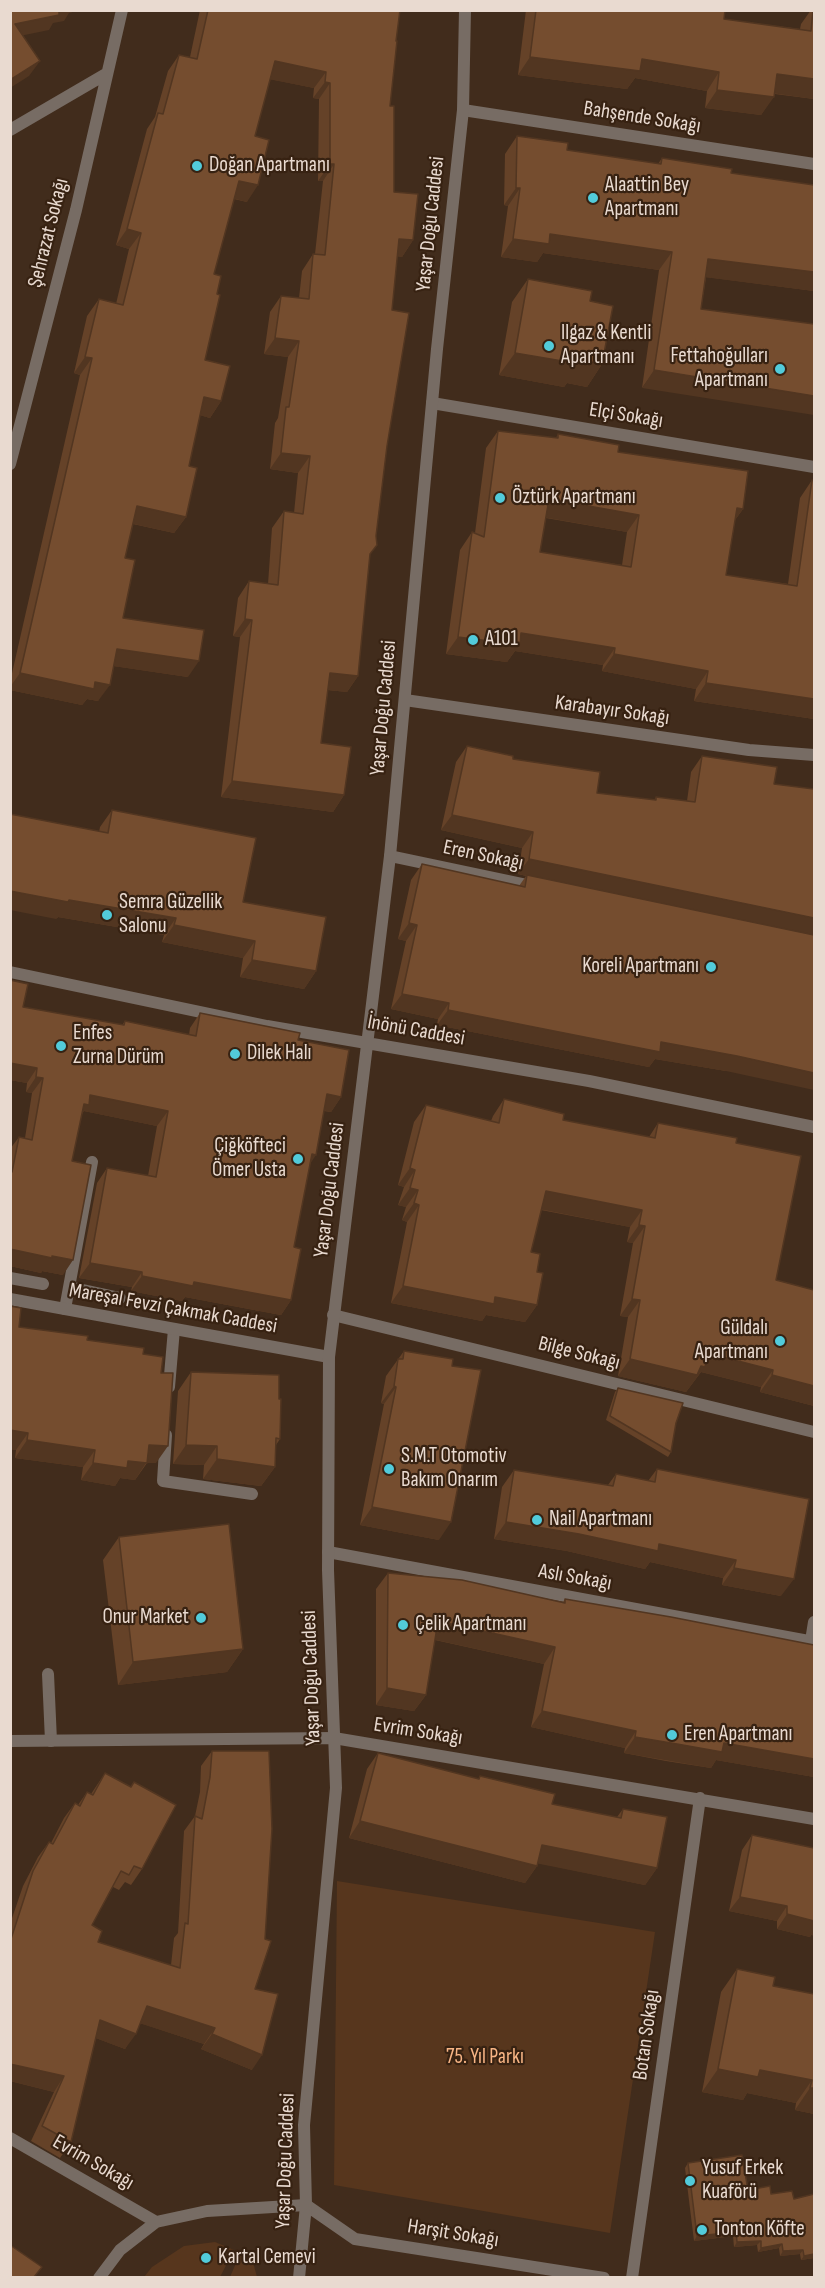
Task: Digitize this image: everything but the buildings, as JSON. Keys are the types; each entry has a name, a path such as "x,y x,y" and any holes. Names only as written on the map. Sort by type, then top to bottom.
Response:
{"street":[{"name":"Şehrazat Sokağı","path":"10,464 76,210 122,10"},
{"name":"Yaşar Doğu Caddesi","path":"299,2277 306,2205 303,2125 336,1788 328,1552 329,1357 390,856 432,403 463,110 465,10"},
{"path":"10,130 106,74"},
{"name":"Bahşende Sokağı","path":"463,110 814,164"},
{"name":"Elçi Sokağı","path":"432,403 814,467"},
{"name":"Karabayır Sokağı","path":"405,700 749,750 814,755"},
{"name":"Eren Sokağı","path":"390,856 550,890"},
{"name":"İnönü Caddesi","path":"10,972 267,1026 589,1082 814,1126"},
{"path":"65,1309 92,1162"},
{"path":"10,1278 43,1284"},
{"path":"69,1287 120,1298"},
{"name":"Mareşal Fevzi Çakmak Caddesi","path":"10,1299 329,1357"},
{"name":"Bilge Sokağı","path":"333,1314 814,1432"},
{"path":"168,1403 174,1329"},
{"path":"167,1425 163,1481 252,1494"},
{"name":"Aslı Sokağı","path":"328,1552 813,1642"},
{"path":"813,1642 814,1622"},
{"path":"48,1674 51,1741"},
{"name":"Evrim Sokağı","path":"10,1741 334,1738 814,1819"},
{"name":"Botan Sokağı","path":"632,2277 700,1798"},
{"name":"Evrim Sokağı","path":"10,2138 156,2222"},
{"path":"99,2277 120,2250 156,2222 207,2211 306,2205"},
{"name":"Harşit Sokağı","path":"306,2205 355,2239 604,2277"}],"green space":[{"name":"75. Yıl Parkı","path":"337,1881 655,1932 610,2233 334,2185"},
{"name":"Kartal Cemevi","path":"215,2242 234,2250 220,2277 144,2277 152,2267 184,2246"},
{"path":"240,2254 253,2262 257,2277 230,2277"}],"place":[{"name":"Doğan Apartmanı","path":"197,166"},
{"name":"Alaattin Bey Apartmanı","path":"593,198"},
{"name":"Ilgaz & Kentli Apartmanı","path":"549,346"},
{"name":"Fettahoğulları Apartmanı","path":"780,369"},
{"name":"Öztürk Apartmanı","path":"500,498"},
{"name":"A101","path":"473,640"},
{"name":"Semra Güzellik Salonu","path":"107,915"},
{"name":"Koreli Apartmanı","path":"711,967"},
{"name":"Enfes Zurna Dürüm","path":"61,1046"},
{"name":"Dilek Halı","path":"235,1054"},
{"name":"Çiğköfteci Ömer Usta","path":"298,1159"},
{"name":"Güldalı Apartmanı","path":"780,1341"},
{"name":"S.M.T Otomotiv Bakım Onarım","path":"389,1469"},
{"name":"Nail Apartmanı","path":"537,1520"},
{"name":"Onur Market","path":"201,1618"},
{"name":"Çelik Apartmanı","path":"403,1625"},
{"name":"Eren Apartmanı","path":"672,1735"},
{"name":"Yusuf Erkek Kuaförü","path":"690,2181"},
{"name":"Tonton Köfte","path":"702,2230"},
{"name":"Kartal Cemevi","path":"206,2258"}]}
